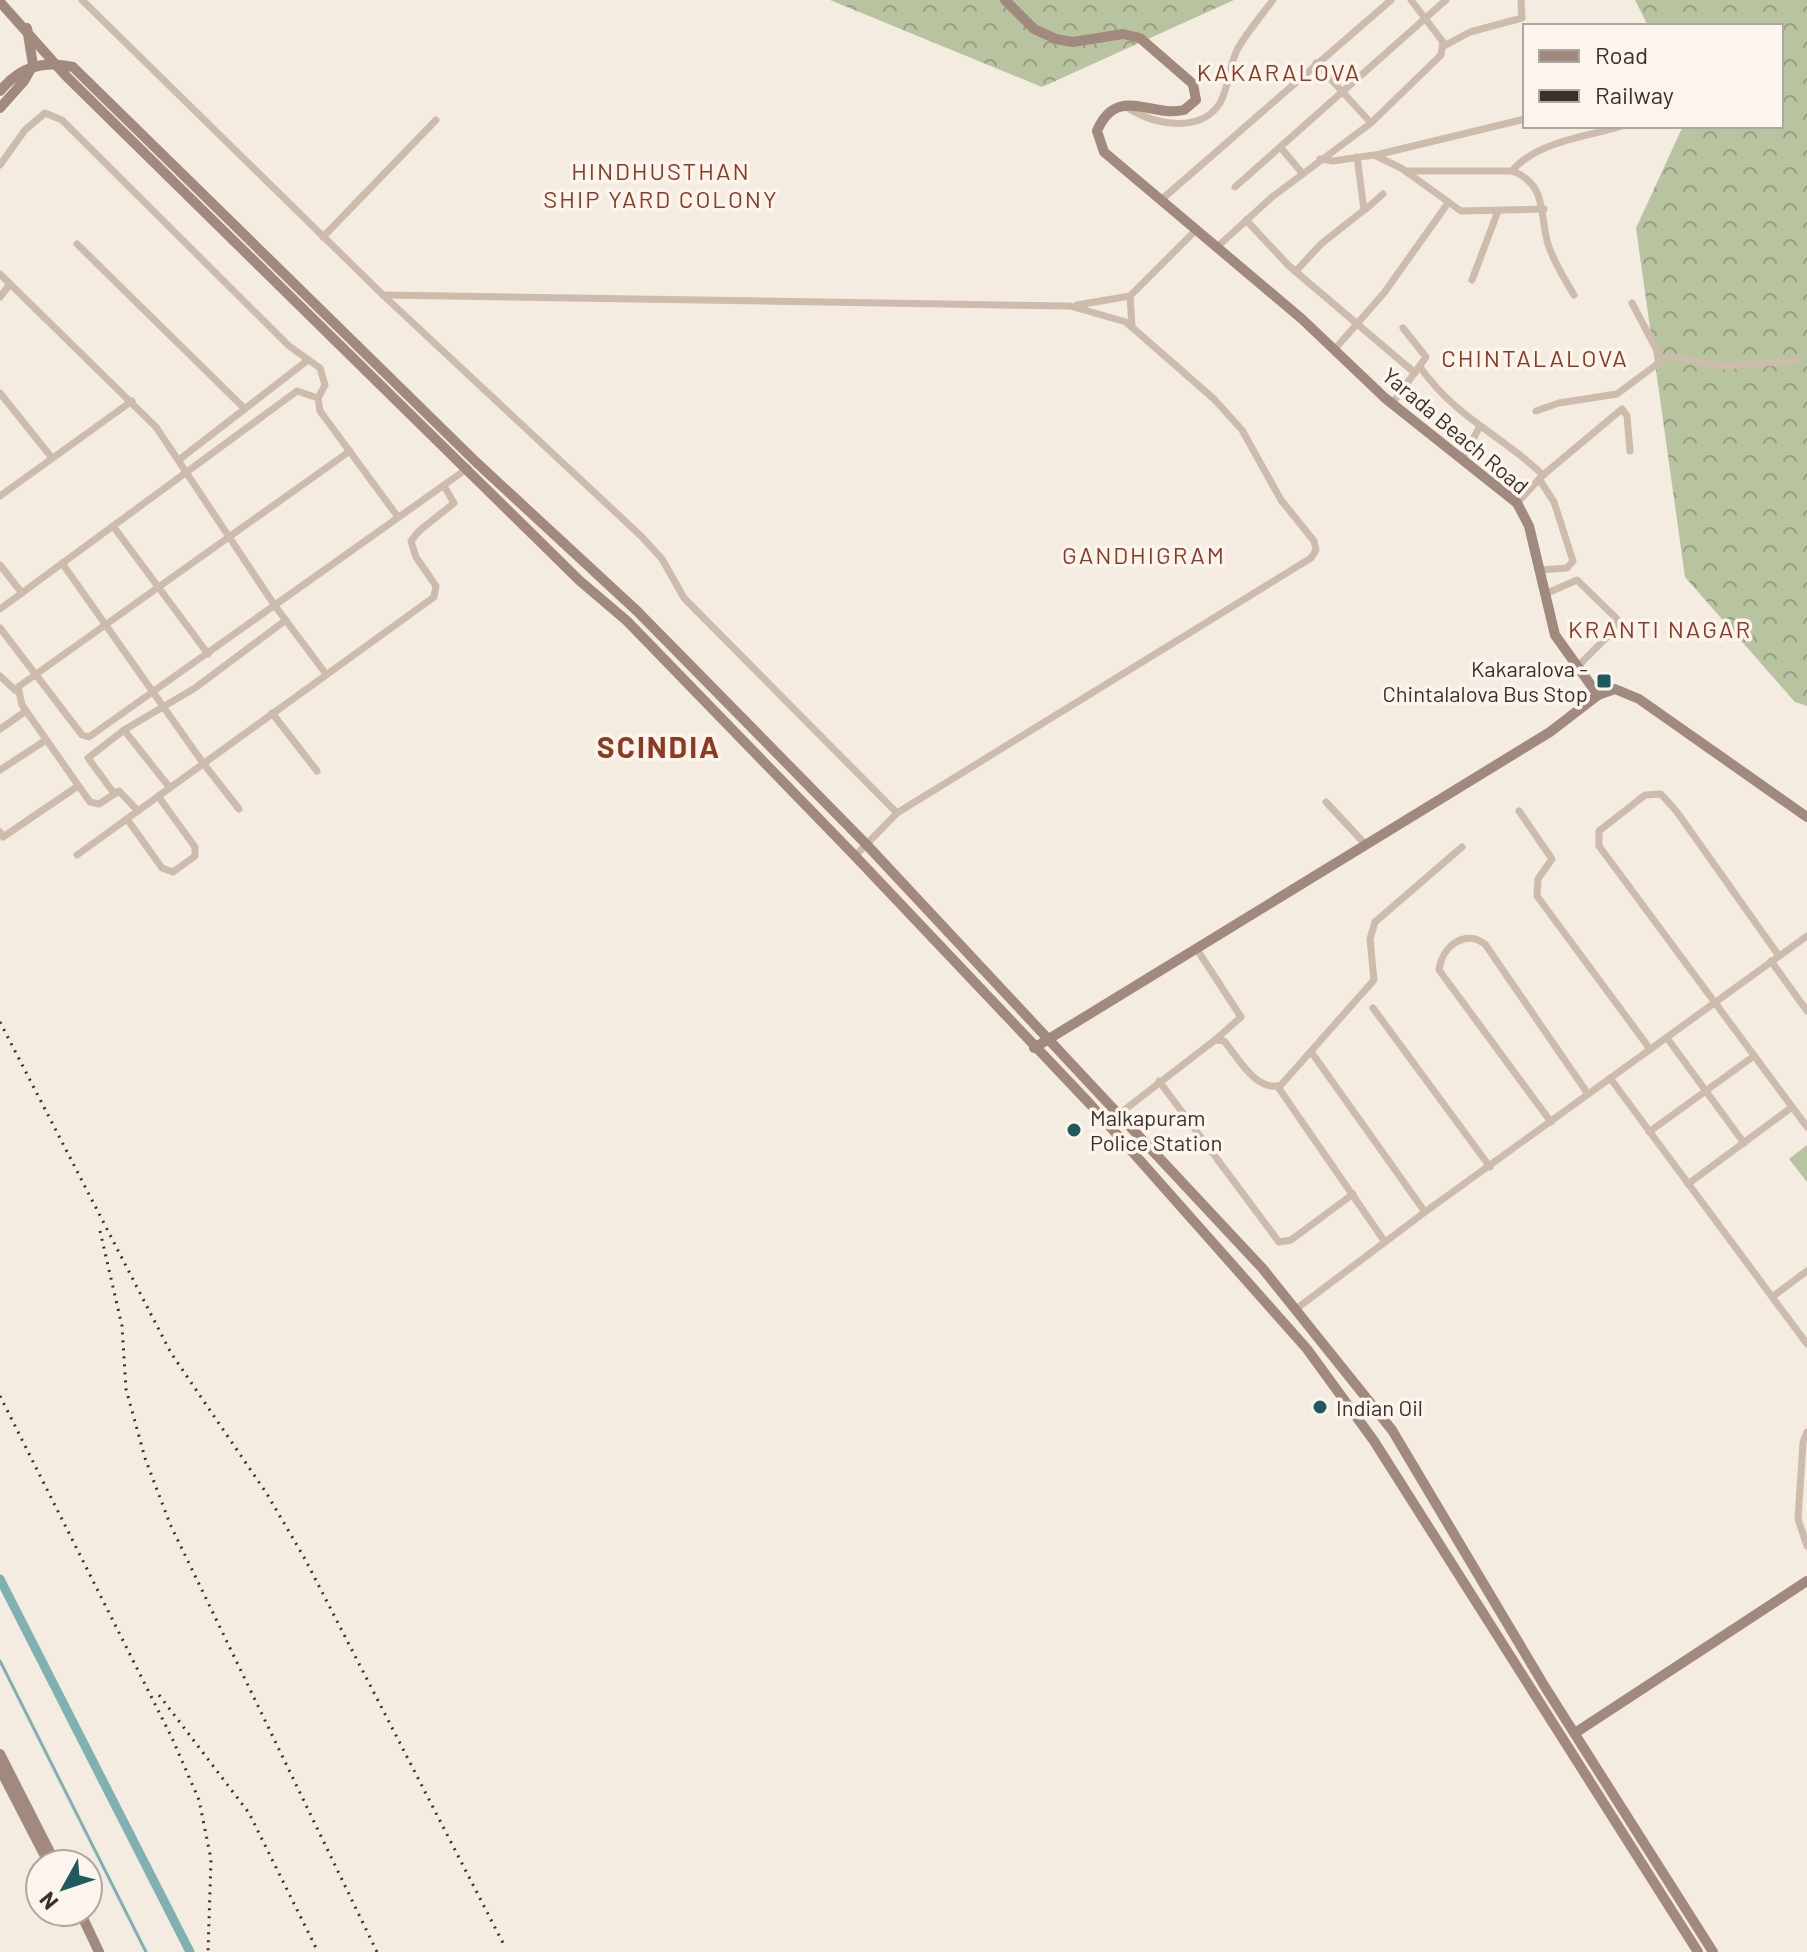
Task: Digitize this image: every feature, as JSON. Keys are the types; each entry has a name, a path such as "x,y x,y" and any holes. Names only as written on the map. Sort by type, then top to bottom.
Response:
{"main road":[{"path":"1005,0 1034,29 1056,39 1073,42 1123,34 1140,38 1188,78 1198,92 1191,106 1176,112 1123,105"},
{"path":"0,2 59,63 66,76 580,581 627,621 855,856 1099,1114 1333,1382 1635,1848 1698,1952"},
{"path":"0,108 24,81 33,65 27,28"},
{"path":"0,91 15,73 33,65 59,63 73,67 476,462 637,611 865,843 1119,1114 1296,1309 1392,1430 1575,1733 1713,1952"},
{"name":"Yarada Beach Road","path":"1123,105 1100,124 1099,144 1112,161 1217,247 1392,404 1517,503 1529,526 1555,635 1598,695"},
{"path":"1034,1048 1550,732 1598,695 1615,689 1639,699 1807,817"},
{"path":"794,793 804,783"},
{"path":"1575,1733 1807,1581"},
{"path":"0,1754 48,1848"},
{"path":"0,1769 41,1848"},
{"path":"1635,1848 1645,1842"},
{"path":"81,1928 91,1952"},
{"path":"88,1928 99,1952"}],"street":[{"path":"82,0 383,295 641,536 662,559 684,598 897,813"},
{"path":"1123,105 1144,119 1163,123 1211,113 1223,98 1238,49 1273,0"},
{"path":"1161,200 1391,0"},
{"path":"1411,0 1444,46"},
{"path":"1235,187 1423,17 1446,0"},
{"path":"1217,247 1320,159 1371,123 1441,55 1444,46 1470,32 1522,18 1521,0"},
{"path":"1316,63 1371,123"},
{"path":"0,165 34,120 45,113 53,113 289,346 324,375 325,385 318,398 320,411 398,517"},
{"path":"1320,159 1333,161 1374,155 1523,119"},
{"path":"323,237 436,120"},
{"path":"1512,171 1539,151 1615,128"},
{"path":"1281,148 1303,174"},
{"path":"1374,155 1406,171 1461,211 1544,209"},
{"path":"1357,157 1364,210"},
{"path":"1406,171 1512,171 1535,187 1544,209 1549,248 1574,295"},
{"path":"1296,271 1315,249 1383,194"},
{"path":"1334,350 1390,285 1448,203"},
{"path":"1472,280 1498,211"},
{"path":"1246,220 1296,271 1417,370 1445,400 1479,428 1511,445 1541,477 1554,502 1573,561 1567,568 1540,570"},
{"path":"383,295 1070,306 1130,296 1196,230"},
{"path":"77,244 244,408"},
{"path":"0,274 132,401 180,459 275,606 326,674"},
{"path":"0,297 10,284"},
{"path":"1130,296 1132,327"},
{"path":"1632,303 1662,360"},
{"path":"855,856 897,813 1311,558 1316,550 1314,541 1281,500 1242,430 1196,381 1132,327 1105,313 1070,306"},
{"path":"1392,404 1426,357 1403,328"},
{"path":"1536,411 1567,401 1610,396 1634,384 1662,360 1678,355 1724,366 1796,361"},
{"path":"180,459 308,360"},
{"path":"0,609 297,391 318,398"},
{"path":"0,393 52,458"},
{"path":"1610,396 1614,414"},
{"path":"0,496 132,401"},
{"path":"1517,503 1541,477 1622,409 1626,412 1630,451"},
{"path":"1462,460 1479,428"},
{"path":"16,691 36,673 350,451"},
{"path":"0,628 82,735 89,737 476,462"},
{"path":"77,855 434,597 436,586 411,541 454,503 444,486"},
{"path":"113,526 208,654"},
{"path":"62,563 162,707 239,809"},
{"path":"0,565 22,593"},
{"path":"1545,594 1572,581 1582,582 1617,619 1613,631 1577,667"},
{"path":"113,792 88,758 124,730 195,688 286,620"},
{"path":"0,676 16,691 26,711 94,805 113,792 125,794 138,811"},
{"path":"0,729 26,711"},
{"path":"272,713 317,771"},
{"path":"124,730 170,788"},
{"path":"0,770 46,740"},
{"path":"0,832 3,837 78,786"},
{"path":"1779,956 1661,794 1645,795 1599,831 1599,846 1807,1127"},
{"path":"127,819 162,868 173,872 184,867 195,856 195,847 158,796"},
{"path":"1326,802 1366,845"},
{"path":"1519,811 1552,859 1538,879 1537,896 1650,1049"},
{"path":"1278,1087 1312,1053 1334,1021 1374,980 1370,939 1375,922 1462,847"},
{"path":"1551,1122 1439,970 1446,953 1464,937 1475,936 1485,944 1588,1094"},
{"path":"1296,1309 1807,936"},
{"path":"1119,1114 1238,1022 1240,1011 1195,947"},
{"path":"1771,961 1807,1011"},
{"path":"1373,1008 1490,1167"},
{"path":"1667,1038 1744,1143"},
{"path":"1215,1040 1224,1041 1252,1076 1278,1087 1385,1242"},
{"path":"1312,1053 1425,1212"},
{"path":"1649,1132 1754,1056"},
{"path":"1610,1078 1807,1344"},
{"path":"1159,1081 1279,1242 1291,1240 1353,1194"},
{"path":"1688,1184 1792,1107"},
{"path":"1772,1297 1807,1271"},
{"path":"1807,1432 1803,1442 1798,1519 1807,1546"}],"green space":[{"path":"830,0 1234,0 1042,87"},
{"path":"1635,0 1807,0 1807,706 1795,702 1685,577 1636,228 1682,128 1783,128 1783,24 1647,24"},
{"path":"1807,1145 1807,1182 1789,1159"}],"waterway":[{"path":"0,1579 190,1952"},
{"path":"0,1661 146,1952"}],"railway":[{"path":"0,1022 171,1353 267,1494 305,1559 503,1943"},
{"path":"100,1231 122,1326 126,1389 145,1458 170,1524 377,1952"},
{"path":"0,1396 172,1738 199,1800 211,1859 208,1952"},
{"path":"159,1695 249,1813 318,1952"}],"place":[{"name":"Kakaralova - Chintalalova Bus Stop","path":"1604,681"},
{"name":"Malkapuram Police Station","path":"1074,1130"},
{"name":"Indian Oil","path":"1320,1407"}],"district":[{"name":"KAKARALOVA","path":"1279,71"},
{"name":"HINDHUSTHAN SHIP YARD COLONY","path":"661,184"},
{"name":"CHINTALALOVA","path":"1535,357"},
{"name":"GANDHIGRAM","path":"1144,554"},
{"name":"KRANTI NAGAR","path":"1660,628"},
{"name":"SCINDIA","path":"659,746"}]}
